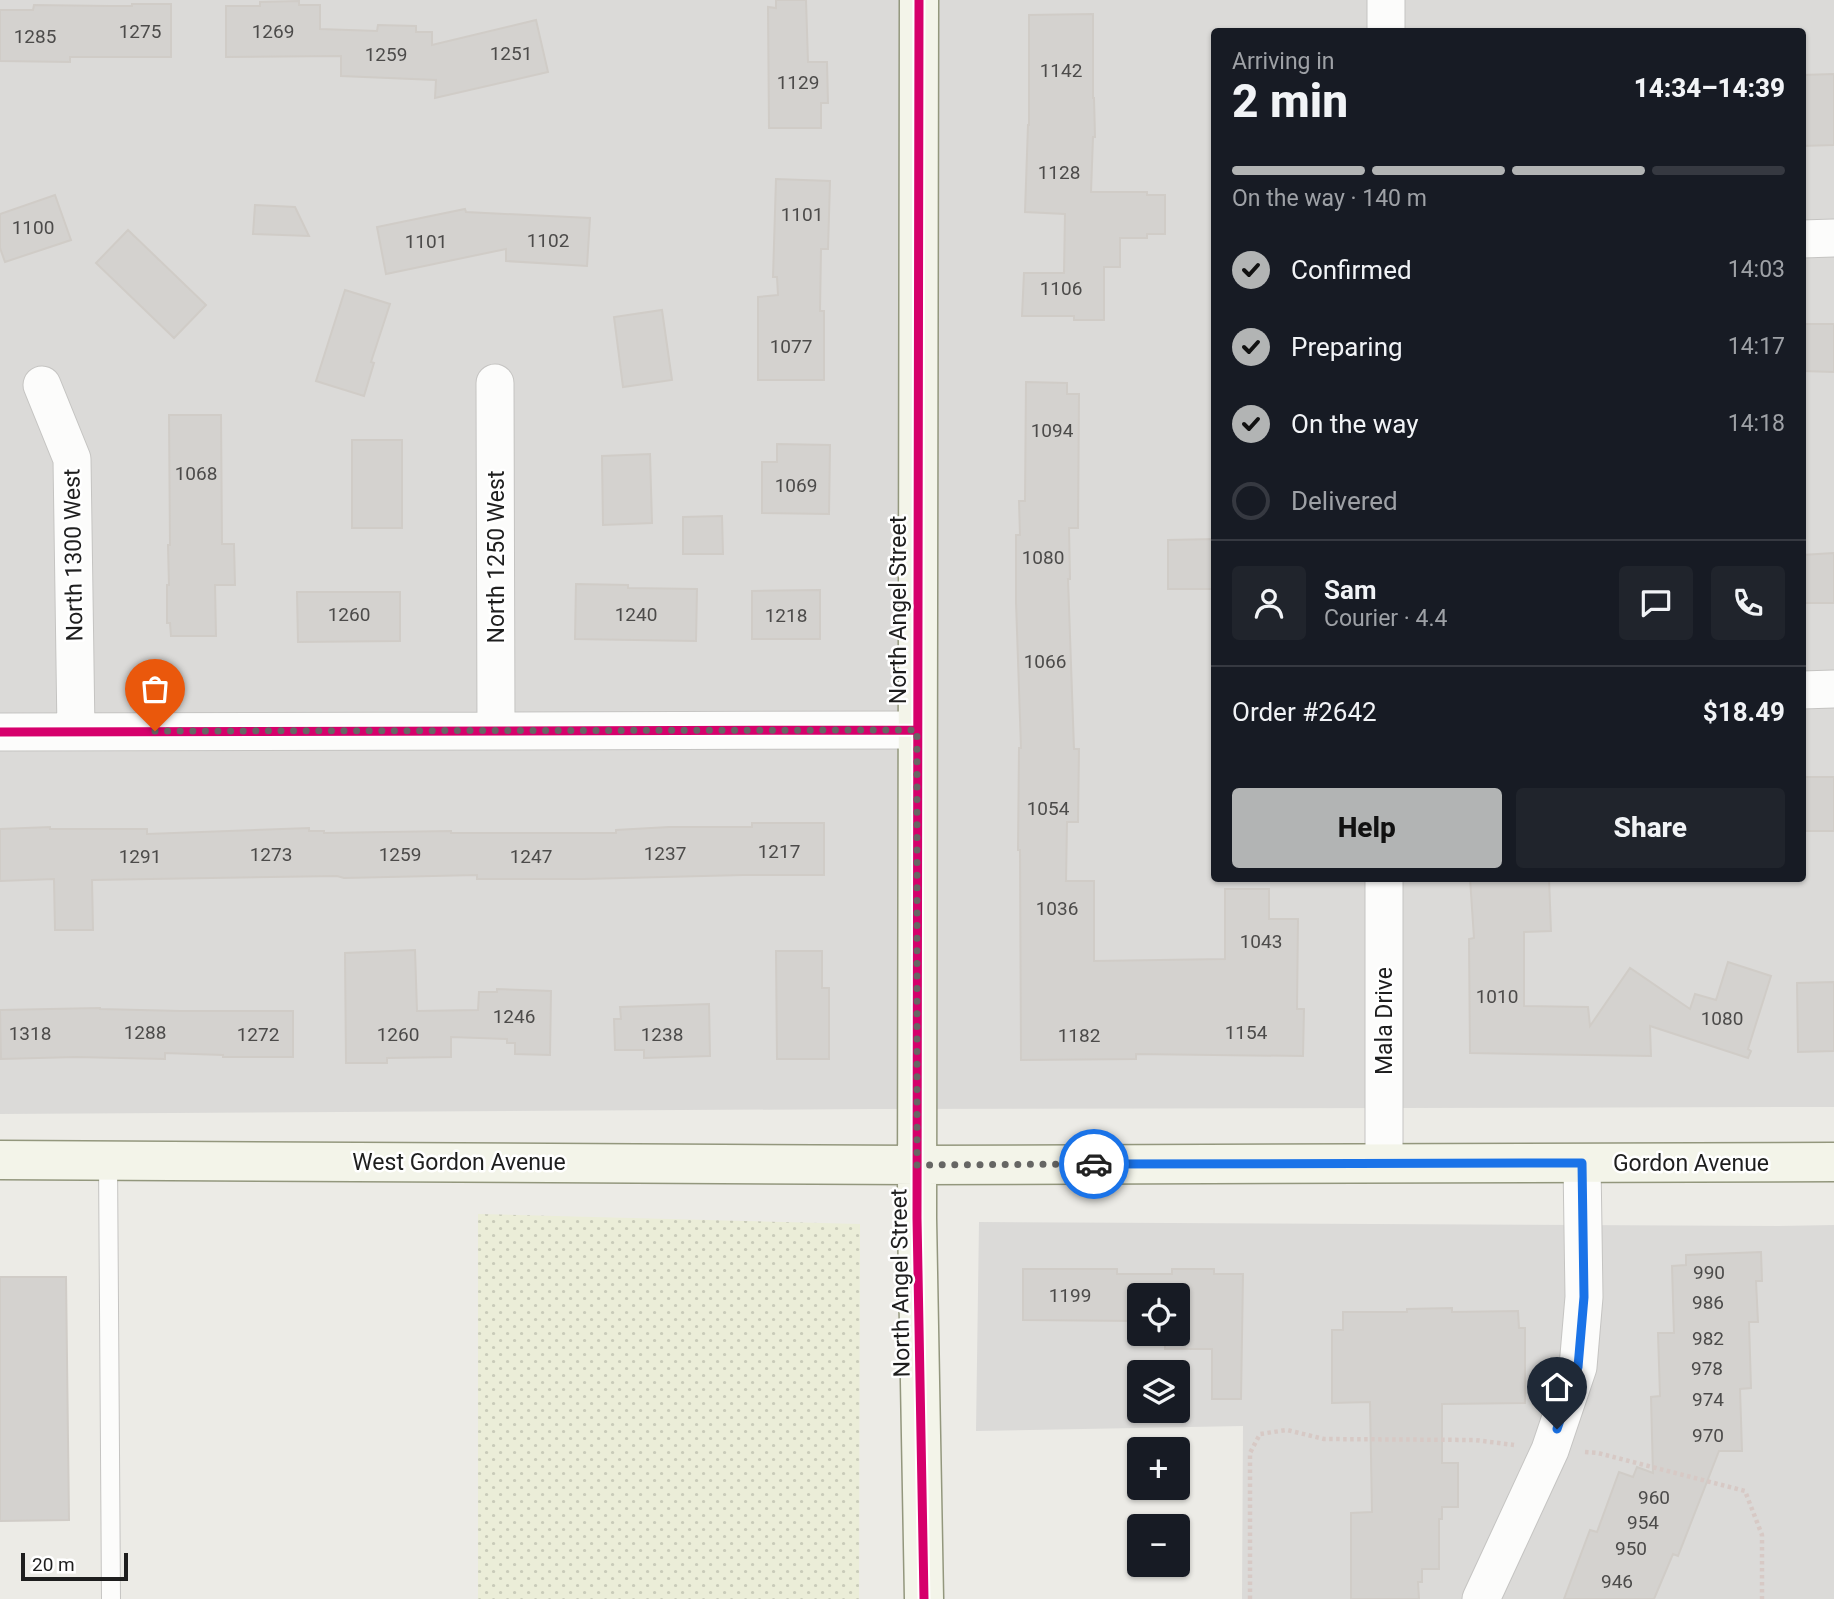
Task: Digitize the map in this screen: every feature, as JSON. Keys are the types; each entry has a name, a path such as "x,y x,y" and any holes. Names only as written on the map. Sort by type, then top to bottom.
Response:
{"main road":[{"name":"North Angel Street","path":"919,0 917,1165 924,1599"},
{"name":"West Gordon Avenue","path":"0,1160 917,1165"},
{"name":"Gordon Avenue","path":"917,1165 1834,1162"}],"street":[{"path":"1386,28 1387,0"},
{"path":"1806,239 1834,239"},
{"name":"North 1250 West","path":"495,383 496,731"},
{"name":"North 1300 West","path":"41,385 72,459 76,731"},
{"path":"1806,690 1834,690"},
{"path":"0,732 917,730"},
{"name":"Mala Drive","path":"1384,882 1384,1163"},
{"path":"1481,1599 1550,1450 1578,1367 1584,1297 1582,1163"}],"lane":[{"path":"108,1160 111,1599"}],"path":[{"path":"1250,1599 1250,1452 1260,1434 1287,1430 1324,1439 1475,1440 1550,1450 1598,1452 1745,1491 1762,1535 1762,1599"}],"shaded area":[{"path":"0,0 1834,0 1834,1107 0,1114"},
{"path":"979,1222 1834,1225 1834,1599 1242,1599 1243,1426 976,1431"}],"green space":[{"path":"478,1214 860,1224 859,1599 478,1599"}],"building":[{"path":"776,0 806,0 808,62 827,62 828,103 821,103 821,128 769,128 768,7 776,8"},
{"path":"299,1 299,5 320,5 320,29 377,31 378,25 416,26 416,32 432,32 432,45 536,20 548,72 435,98 436,80 341,76 341,56 226,57 226,6 260,6 260,2"},
{"path":"171,4 171,57 70,57 70,62 0,61 0,10 33,10 34,5"},
{"path":"1093,14 1095,137 1091,192 1147,192 1147,195 1165,195 1165,234 1147,234 1147,238 1120,238 1120,267 1104,267 1104,320 1074,320 1074,316 1022,316 1024,273 1064,273 1065,214 1025,212 1029,125 1029,15"},
{"path":"1834,74 1834,145 1806,146 1806,75"},
{"path":"776,179 830,181 828,249 821,249 820,311 824,311 824,380 758,380 758,297 778,295 777,277 773,277"},
{"path":"55,195 71,240 5,262 0,248 0,214"},
{"path":"255,205 295,207 309,236 253,234"},
{"path":"465,209 466,212 590,218 587,266 506,261 506,249 386,274 377,227"},
{"path":"128,230 206,305 174,338 96,263"},
{"path":"345,290 390,304 371,362 374,363 364,396 316,381"},
{"path":"662,310 672,380 623,387 614,317"},
{"path":"1806,324 1834,324 1834,372 1806,371"},
{"path":"1026,382 1067,383 1067,394 1079,394 1078,528 1069,528 1068,579 1074,749 1079,749 1078,822 1067,822 1066,881 1094,881 1094,961 1225,959 1225,889 1269,889 1269,919 1298,919 1297,1009 1304,1009 1303,1056 1136,1054 1136,1059 1021,1060 1018,850 1021,748 1016,535 1020,535 1019,501 1025,501"},
{"path":"169,415 221,415 222,544 234,544 235,585 215,585 216,636 171,636 170,623 167,623 170,545"},
{"path":"352,440 402,440 402,528 352,528"},
{"path":"777,444 830,445 829,514 762,513 762,462 777,462"},
{"path":"650,454 652,523 603,525 602,456"},
{"path":"722,516 723,554 683,554 683,517"},
{"path":"1211,539 1211,589 1168,589 1168,540"},
{"path":"1834,553 1834,603 1806,603 1806,555"},
{"path":"576,584 697,589 696,641 575,639"},
{"path":"820,590 820,639 752,639 752,591"},
{"path":"297,592 400,592 400,641 298,642"},
{"path":"1806,777 1834,777 1834,831 1806,831"},
{"path":"752,823 824,823 824,875 477,879 477,875 92,880 93,930 55,930 54,879 0,881 0,829 147,829 147,834 309,828 309,831 324,833 616,833 616,830 669,827 752,827"},
{"path":"1470,882 1549,882 1551,931 1524,932 1524,1006 1588,1007 1590,1026 1630,968 1690,1009 1695,994 1716,1000 1728,962 1771,976 1748,1049 1751,1051 1748,1058 1650,1026 1651,1056 1470,1053 1469,939 1474,938"},
{"path":"415,950 417,1011 478,1010 479,992 497,992 497,989 551,991 550,1055 515,1054 515,1043 507,1043 507,1039 451,1037 451,1057 387,1058 387,1063 346,1063 345,953"},
{"path":"776,951 822,951 822,988 829,988 829,1059 777,1059"},
{"path":"1834,982 1834,1051 1798,1052 1797,983"},
{"path":"709,1004 710,1056 644,1058 644,1050 615,1050 614,1019 621,1019 620,1007"},
{"path":"100,1008 293,1011 293,1057 223,1057 165,1053 165,1059 1,1059 0,1010"},
{"path":"1761,1252 1762,1281 1756,1281 1758,1322 1749,1322 1751,1388 1740,1389 1742,1451 1719,1451 1678,1556 1673,1554 1654,1599 1564,1599 1590,1530 1597,1532 1619,1472 1633,1477 1637,1467 1653,1473 1651,1397 1660,1396 1658,1333 1674,1333 1672,1266 1686,1265 1686,1255"},
{"path":"1023,1269 1117,1269 1117,1274 1172,1274 1172,1269 1214,1269 1214,1274 1243,1274 1241,1399 1212,1399 1212,1349 1165,1349 1165,1346 1190,1346 1190,1283 1127,1283 1127,1321 1023,1320"},
{"path":"0,1277 66,1277 69,1520 0,1521"},
{"path":"1452,1308 1452,1312 1518,1311 1519,1328 1525,1328 1525,1403 1442,1404 1442,1463 1458,1463 1458,1507 1442,1507 1442,1519 1439,1519 1439,1569 1422,1569 1422,1582 1418,1582 1419,1599 1351,1599 1351,1513 1372,1512 1370,1402 1332,1403 1332,1330 1343,1330 1343,1312 1407,1312 1407,1309"}],"cycle path":[{"path":"919,0 917,1218 924,1599"},
{"path":"0,732 917,730"}],"way so far":[{"path":"155,731 917,730 917,1165 1094,1164"}],"route":[{"path":"1094,1164 1582,1163 1584,1297 1578,1367 1557,1429"}]}
